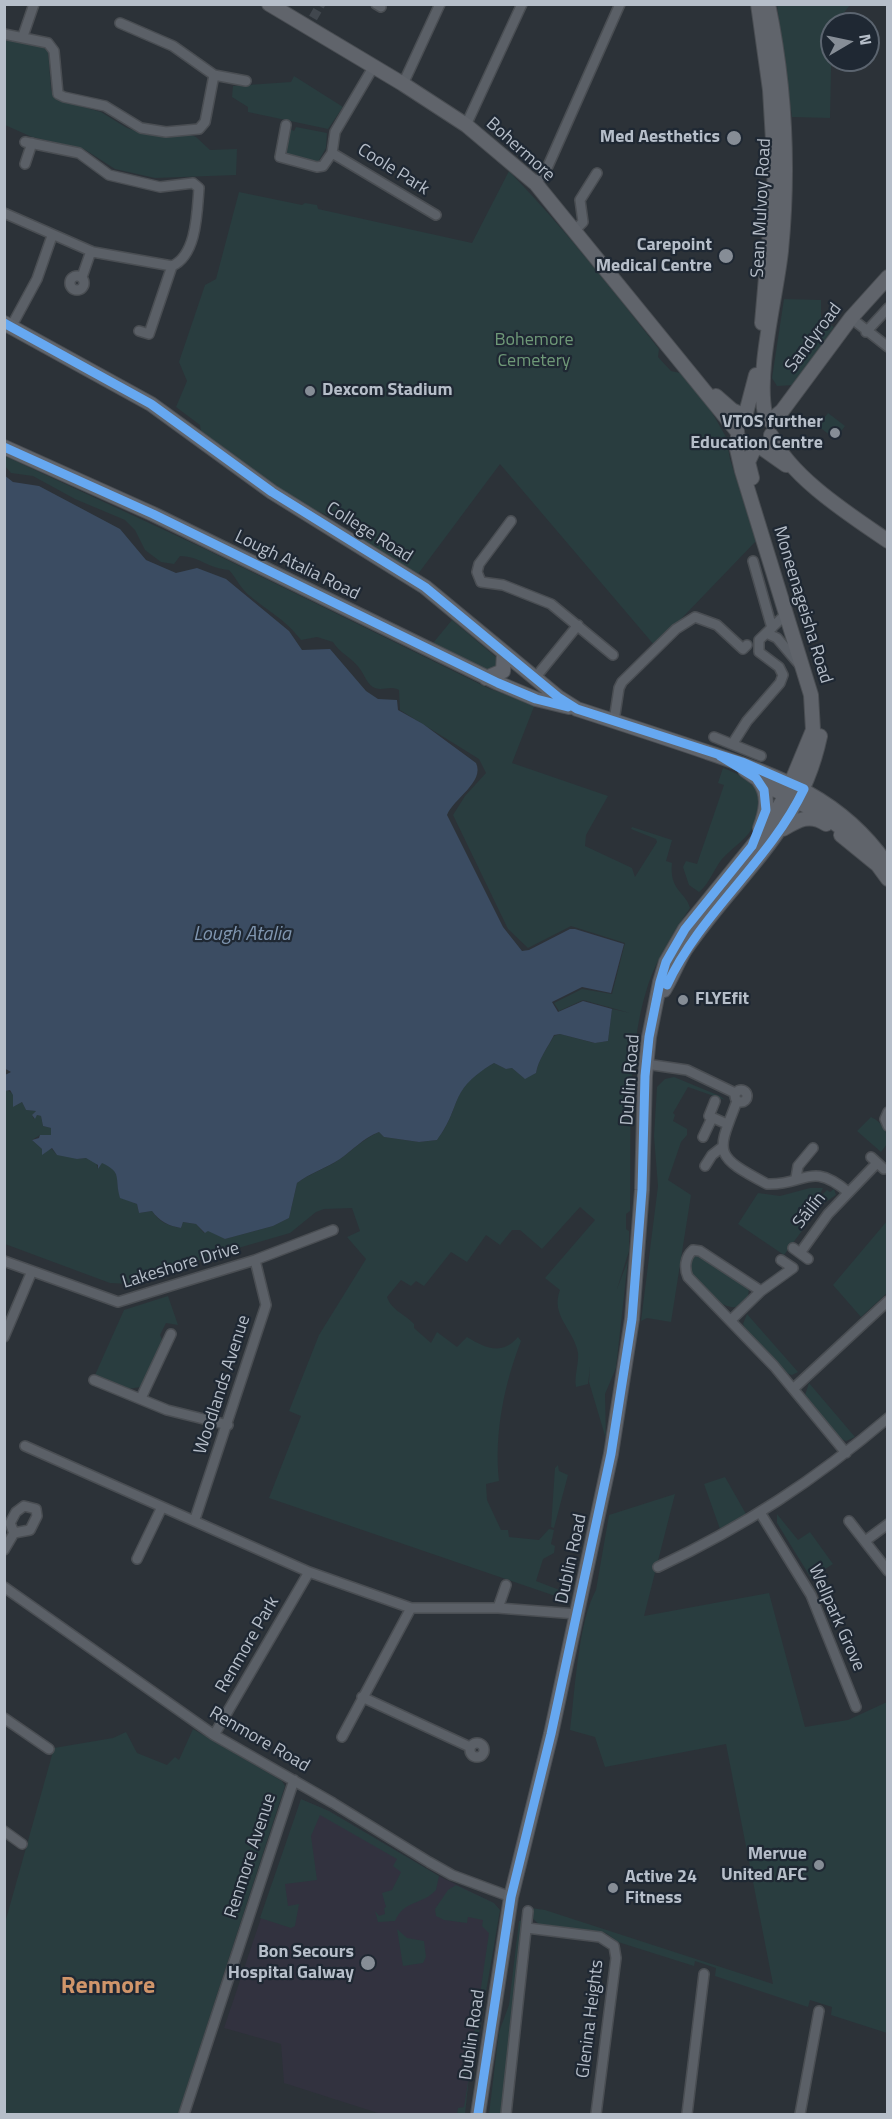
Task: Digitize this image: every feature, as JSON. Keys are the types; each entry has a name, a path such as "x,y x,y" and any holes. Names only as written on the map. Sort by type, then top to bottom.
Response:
{"main road":[{"name":"Bohermore","path":"269,4 310,23 466,125 536,184 697,380 737,433"},
{"name":"Sean Mulvoy Road","path":"745,414 753,393 757,367 773,221 775,174 771,97 758,4"},
{"name":"Sean Mulvoy Road","path":"768,4 782,106 785,170 781,250 762,387 769,423"},
{"name":"Sandyroad","path":"769,423 782,411 850,318 888,277"},
{"name":"College Road","path":"8,325 151,404 272,492 425,586 504,653 577,709 720,756 795,792"},
{"name":"Bohermore","path":"697,380 732,410 745,414"},
{"path":"801,474 775,445 769,423 757,411 745,414 738,422 737,433 745,444 757,446 801,474 888,541"},
{"path":"757,446 769,423"},
{"name":"Moneenageisha Road","path":"737,433 737,450 742,471 813,706 814,724 795,792"},
{"name":"Moneenageisha Road","path":"757,446 748,462 750,471 820,700 820,736 795,792"},
{"name":"Lough Atalia Road","path":"4,447 163,519 486,678 536,699 577,709"},
{"path":"486,678 504,671 504,653"},
{"path":"502,685 517,684 535,678"},
{"name":"College Road","path":"720,756 756,778 795,792"},
{"path":"752,846 766,810 764,790 756,778"},
{"path":"795,792 854,826 883,866 888,879"},
{"name":"Dublin Road","path":"656,1004 685,951 782,829 795,792"},
{"name":"Dublin Road","path":"478,2115 511,1897 551,1734 609,1465 632,1319 642,1190 646,1064 666,962 703,904 795,792"},
{"path":"782,829 797,821 814,818 842,835 883,866"}],"street":[{"path":"23,36 34,4"},
{"path":"404,84 440,4"},
{"path":"466,125 522,4"},
{"path":"536,184 548,166 620,4"},
{"path":"120,23 173,46 214,75 246,81"},
{"path":"4,34 48,42 54,51 58,94 105,106 141,128 166,132 199,129 205,122 214,75"},
{"name":"Coole Park","path":"286,125 279,153 283,160 320,167 332,153 335,132 374,66"},
{"path":"4,213 52,236 91,250 172,266 179,263 189,249 199,188 193,183 160,187 109,175 79,153 28,142 25,164"},
{"name":"Coole Park","path":"332,153 436,215"},
{"path":"574,231 583,222 580,200 597,173"},
{"path":"8,325 37,279 52,236"},
{"path":"82,277 91,250"},
{"path":"140,331 149,334 172,266"},
{"path":"866,332 888,308"},
{"path":"850,318 888,347"},
{"path":"511,521 479,564 477,572 481,582 503,585 540,598 578,625 613,655"},
{"path":"753,561 769,630 804,671"},
{"path":"733,743 747,721 780,683 783,675 778,667 759,652 759,639 786,614"},
{"path":"614,721 622,682 676,629 694,617 717,625 743,649 747,645"},
{"path":"535,678 578,625"},
{"path":"714,737 761,756"},
{"path":"646,1064 687,1070 736,1097 721,1148 712,1155 705,1166"},
{"path":"703,1137 712,1118 710,1113 715,1101"},
{"path":"888,1112 885,1119 888,1126"},
{"path":"712,1118 727,1124"},
{"name":"Sáilín","path":"721,1148 731,1162 767,1184 796,1178 827,1176 848,1192"},
{"name":"Sáilín","path":"796,1178 798,1166 813,1148"},
{"name":"Sáilín","path":"808,1259 796,1250 877,1163"},
{"name":"Lakeshore Drive","path":"4,1261 118,1302 130,1301 255,1260 333,1230"},
{"path":"761,1291 700,1251 691,1252 686,1266 688,1277 731,1320 793,1389 846,1453"},
{"name":"Woodlands Avenue","path":"195,1519 266,1305 255,1260"},
{"path":"731,1320 761,1291 793,1268 781,1260"},
{"path":"4,1337 32,1271"},
{"path":"793,1389 888,1300"},
{"path":"141,1398 171,1334"},
{"path":"94,1380 167,1410 228,1425"},
{"path":"658,1567 761,1514 846,1453 888,1418"},
{"path":"25,1446 162,1507 195,1519 309,1572 411,1608 498,1608 577,1614"},
{"path":"137,1559 162,1507"},
{"name":"Wellpark Grove","path":"761,1514 811,1593 856,1707"},
{"path":"849,1521 888,1571"},
{"path":"865,1541 888,1524"},
{"path":"4,1550 14,1533"},
{"path":"880,1560 888,1553"},
{"name":"Renmore Park","path":"214,1735 309,1572"},
{"path":"498,1608 506,1585"},
{"name":"Renmore Road","path":"4,1587 214,1735 452,1875 511,1897"},
{"path":"342,1737 411,1608"},
{"path":"363,1697 470,1747"},
{"path":"4,1718 49,1749"},
{"name":"Renmore Avenue","path":"184,2115 294,1780"},
{"path":"4,1832 22,1844"},
{"path":"506,2115 528,1911"},
{"name":"Glenina Heights","path":"526,1928 600,1937 614,1946 616,1958 596,2115"},
{"path":"687,2115 704,1974"},
{"path":"800,2115 819,2011"}],"shaded area":[{"name":"Bon Secours Hospital Galway","path":"301,1799 329,1811 439,1876 494,1903 499,1909 472,2074 469,2077 465,2114 381,2114 284,2083 281,2044 224,2028"}],"green space":[{"path":"777,5 850,5 844,12 820,12 820,72 831,72 830,118 792,117"},
{"path":"4,39 45,46 48,50 51,90 59,100 101,112 127,128 142,133 191,135 210,150 237,149 236,175 155,178 115,169 84,149 32,137 5,125"},
{"path":"294,76 343,107 328,129 248,112 248,107 232,97 233,86 291,82"},
{"path":"296,127 327,133 326,148 318,162 284,156 290,129 294,131"},
{"name":"Bohemore Cemetery","path":"509,171 568,236 623,303 659,349 658,357 671,371 680,373 706,402 726,437 730,459 756,541 655,646 500,464 418,574 368,543 348,525 307,506 266,480 201,432 200,425 176,407 187,381 179,362 205,285 216,279 239,192 302,205 305,203 317,205 318,209 472,243"},
{"path":"784,299 821,300 821,319 834,327 794,385 777,386 772,378"},
{"path":"828,413 845,426 835,439 818,426"},
{"path":"5,456 203,548 490,689 535,704 512,763 608,796 586,835 585,846 632,868 635,877 657,842 656,839 631,829 632,827 672,840 666,861 672,863 675,885 690,908 656,965 648,985 636,1040 631,1097 630,1211 626,1214 629,1251 617,1289 628,1260 616,1368 605,1394 606,1439 589,1382 590,1367 588,1384 576,1387 578,1353 576,1344 560,1315 558,1299 560,1290 545,1278 595,1220 580,1207 542,1249 520,1230 512,1230 500,1245 486,1235 467,1262 451,1252 424,1286 416,1281 411,1286 401,1280 387,1297 399,1312 414,1324 414,1328 431,1343 437,1332 457,1347 467,1337 493,1348 506,1347 518,1337 521,1341 505,1392 499,1428 499,1481 486,1484 487,1500 501,1530 508,1530 509,1537 539,1540 549,1529 554,1530 551,1544 555,1546 554,1553 543,1559 536,1581 562,1591 567,1600 269,1498 301,1416 289,1411 319,1335 366,1259 347,1237 360,1231 352,1208 324,1209 316,1212 290,1233 214,1255 131,1284 110,1283 5,1244 4,1091 7,1090 13,1094 13,1107 22,1102 26,1110 36,1111 32,1115 34,1119 37,1115 41,1116 43,1126 51,1128 52,1135 40,1135 32,1140 42,1149 42,1155 44,1151 52,1149 57,1155 67,1155 77,1159 86,1158 96,1162 98,1169 102,1162 116,1173 120,1197 137,1204 139,1213 152,1211 165,1223 181,1228 183,1222 196,1224 204,1233 208,1230 225,1239 273,1226 289,1218 297,1183 345,1156 363,1141 379,1132 384,1137 419,1142 437,1140 462,1090 479,1073 494,1063 506,1069 512,1068 524,1078 536,1073 541,1058 554,1036 560,1034 594,1043 608,1041 612,1009 630,1013 583,1000 559,1011 554,1003 582,989 612,994 625,943 571,926 528,948 508,929 453,815 465,796 486,773 479,759 400,710 399,690 373,687 357,665 333,642 317,637 301,640 283,621 247,593 229,570 180,556 174,564 161,562 145,550 135,530 125,520 75,499 33,476 11,473 5,466"},
{"path":"452,620 497,658 499,665 487,670 433,643"},
{"path":"723,768 744,778 752,785 761,801 760,811 749,833 722,859 699,892 689,885 683,867 686,861 697,864 724,785 718,783"},
{"path":"674,1077 725,1100 688,1087 673,1113 675,1115 673,1121 687,1129 687,1135 681,1142 668,1180 691,1195 671,1322 647,1318 641,1321 658,1186 654,1136 657,1087 665,1079"},
{"path":"871,1117 879,1122 886,1131 887,1144 881,1152 857,1131"},
{"path":"810,1188 823,1188 818,1198 807,1203 811,1206 827,1190 830,1192 834,1189 836,1195 821,1205 784,1255 738,1224 758,1193 780,1196"},
{"path":"887,1221 887,1293 861,1317 833,1285"},
{"path":"698,1254 749,1288 748,1297 736,1307 730,1307 711,1297 691,1274 692,1257"},
{"path":"168,1296 178,1325 166,1323 160,1335 163,1342 141,1387 128,1389 95,1375 124,1310"},
{"path":"747,1314 798,1372 792,1375 786,1373 745,1328 743,1324"},
{"path":"809,1383 855,1437 846,1441 839,1438 805,1395"},
{"path":"558,1465 559,1471 568,1475 554,1528 551,1527 555,1468"},
{"path":"725,1477 746,1514 720,1529 704,1484"},
{"path":"675,1494 644,1616 769,1593 805,1727 848,1720 887,1702 887,2033 831,2015 832,2007 810,2000 808,2007 715,1976 716,1968 695,1961 694,1966 618,1942 606,1933 539,1924 532,1918 531,1908 545,1910 773,1984 726,1744 605,1767 595,1737 570,1730 581,1638 596,1590 609,1515"},
{"path":"777,1514 798,1540 810,1532 833,1564 811,1578 777,1523"},
{"path":"193,1729 282,1781 285,1786 178,2114 5,2114 5,1923 54,1748 113,1738 126,1732 137,1753 167,1765 175,1757 179,1760"},
{"path":"301,1799 329,1811 439,1876 436,1890 404,1909 395,1921 378,1922 375,1911 379,1916 385,1914 384,1908 386,1907 382,1893 392,1890 401,1872 393,1866 397,1859 320,1815 311,1836 317,1880 285,1884 288,1906 299,1904 295,1926 291,1928 260,1918"},
{"path":"456,1885 494,1903 500,1910 472,2074 469,2077 465,2114 457,2114 458,2108 464,2107 469,2076 459,2074 464,2062 470,2062 489,1933 482,1926 483,1920 468,1917 467,1923 444,1920 436,1916 435,1909 448,1890"},
{"path":"519,1921 524,1921 501,2114 489,2114 499,2032 509,2005"},
{"path":"397,1929 407,1938 424,1941 426,1957 423,1963 403,1966"}],"water":[{"name":"Lough Atalia","path":"4,475 13,482 39,486 120,529 146,560 176,573 197,568 226,579 289,631 302,650 330,649 366,691 378,699 397,700 398,710 423,724 476,763 478,770 476,777 447,815 503,927 522,951 529,950 570,929 624,944 611,993 582,987 552,1002 558,1012 583,1001 612,1009 608,1041 595,1043 560,1034 554,1035 541,1058 536,1073 525,1079 512,1068 506,1069 494,1063 479,1073 462,1090 437,1140 419,1142 384,1137 379,1132 340,1159 297,1183 289,1218 273,1226 225,1239 208,1231 205,1233 196,1224 183,1222 181,1228 158,1218 152,1211 139,1213 137,1204 120,1198 117,1176 113,1170 102,1163 98,1169 98,1165 86,1158 77,1159 57,1155 52,1148 42,1155 42,1149 32,1140 39,1138 40,1135 51,1135 51,1128 43,1126 41,1116 37,1115 35,1119 32,1115 36,1111 26,1110 22,1102 13,1107 13,1095 10,1090 5,1091 5,1075 11,1072 4,1068"}],"tunnel":[{"path":"313,18 321,4"}],"cycle path":[{"path":"4,323 151,404 272,492 425,587 558,697 577,709 742,762 804,789 773,840 698,934 667,985"},
{"path":"4,447 153,514 498,683 536,699 568,707"},
{"path":"478,2114 511,1897 551,1734 611,1454 632,1319 642,1190 645,1076 649,1037 660,982 666,962 685,929 752,846 766,810 764,790 756,778 720,756"}],"place":[{"name":"Med Aesthetics","path":"734,138"},
{"name":"Carepoint Medical Centre","path":"726,256"},
{"name":"Dexcom Stadium","path":"310,391"},
{"name":"VTOS further Education Centre","path":"835,433"},
{"name":"FLYEfit","path":"683,1000"},
{"name":"Mervue United AFC","path":"819,1865"},
{"name":"Active 24 Fitness","path":"613,1888"},
{"name":"Bon Secours Hospital Galway","path":"368,1963"}],"district":[{"name":"Renmore","path":"108,1987"}]}
